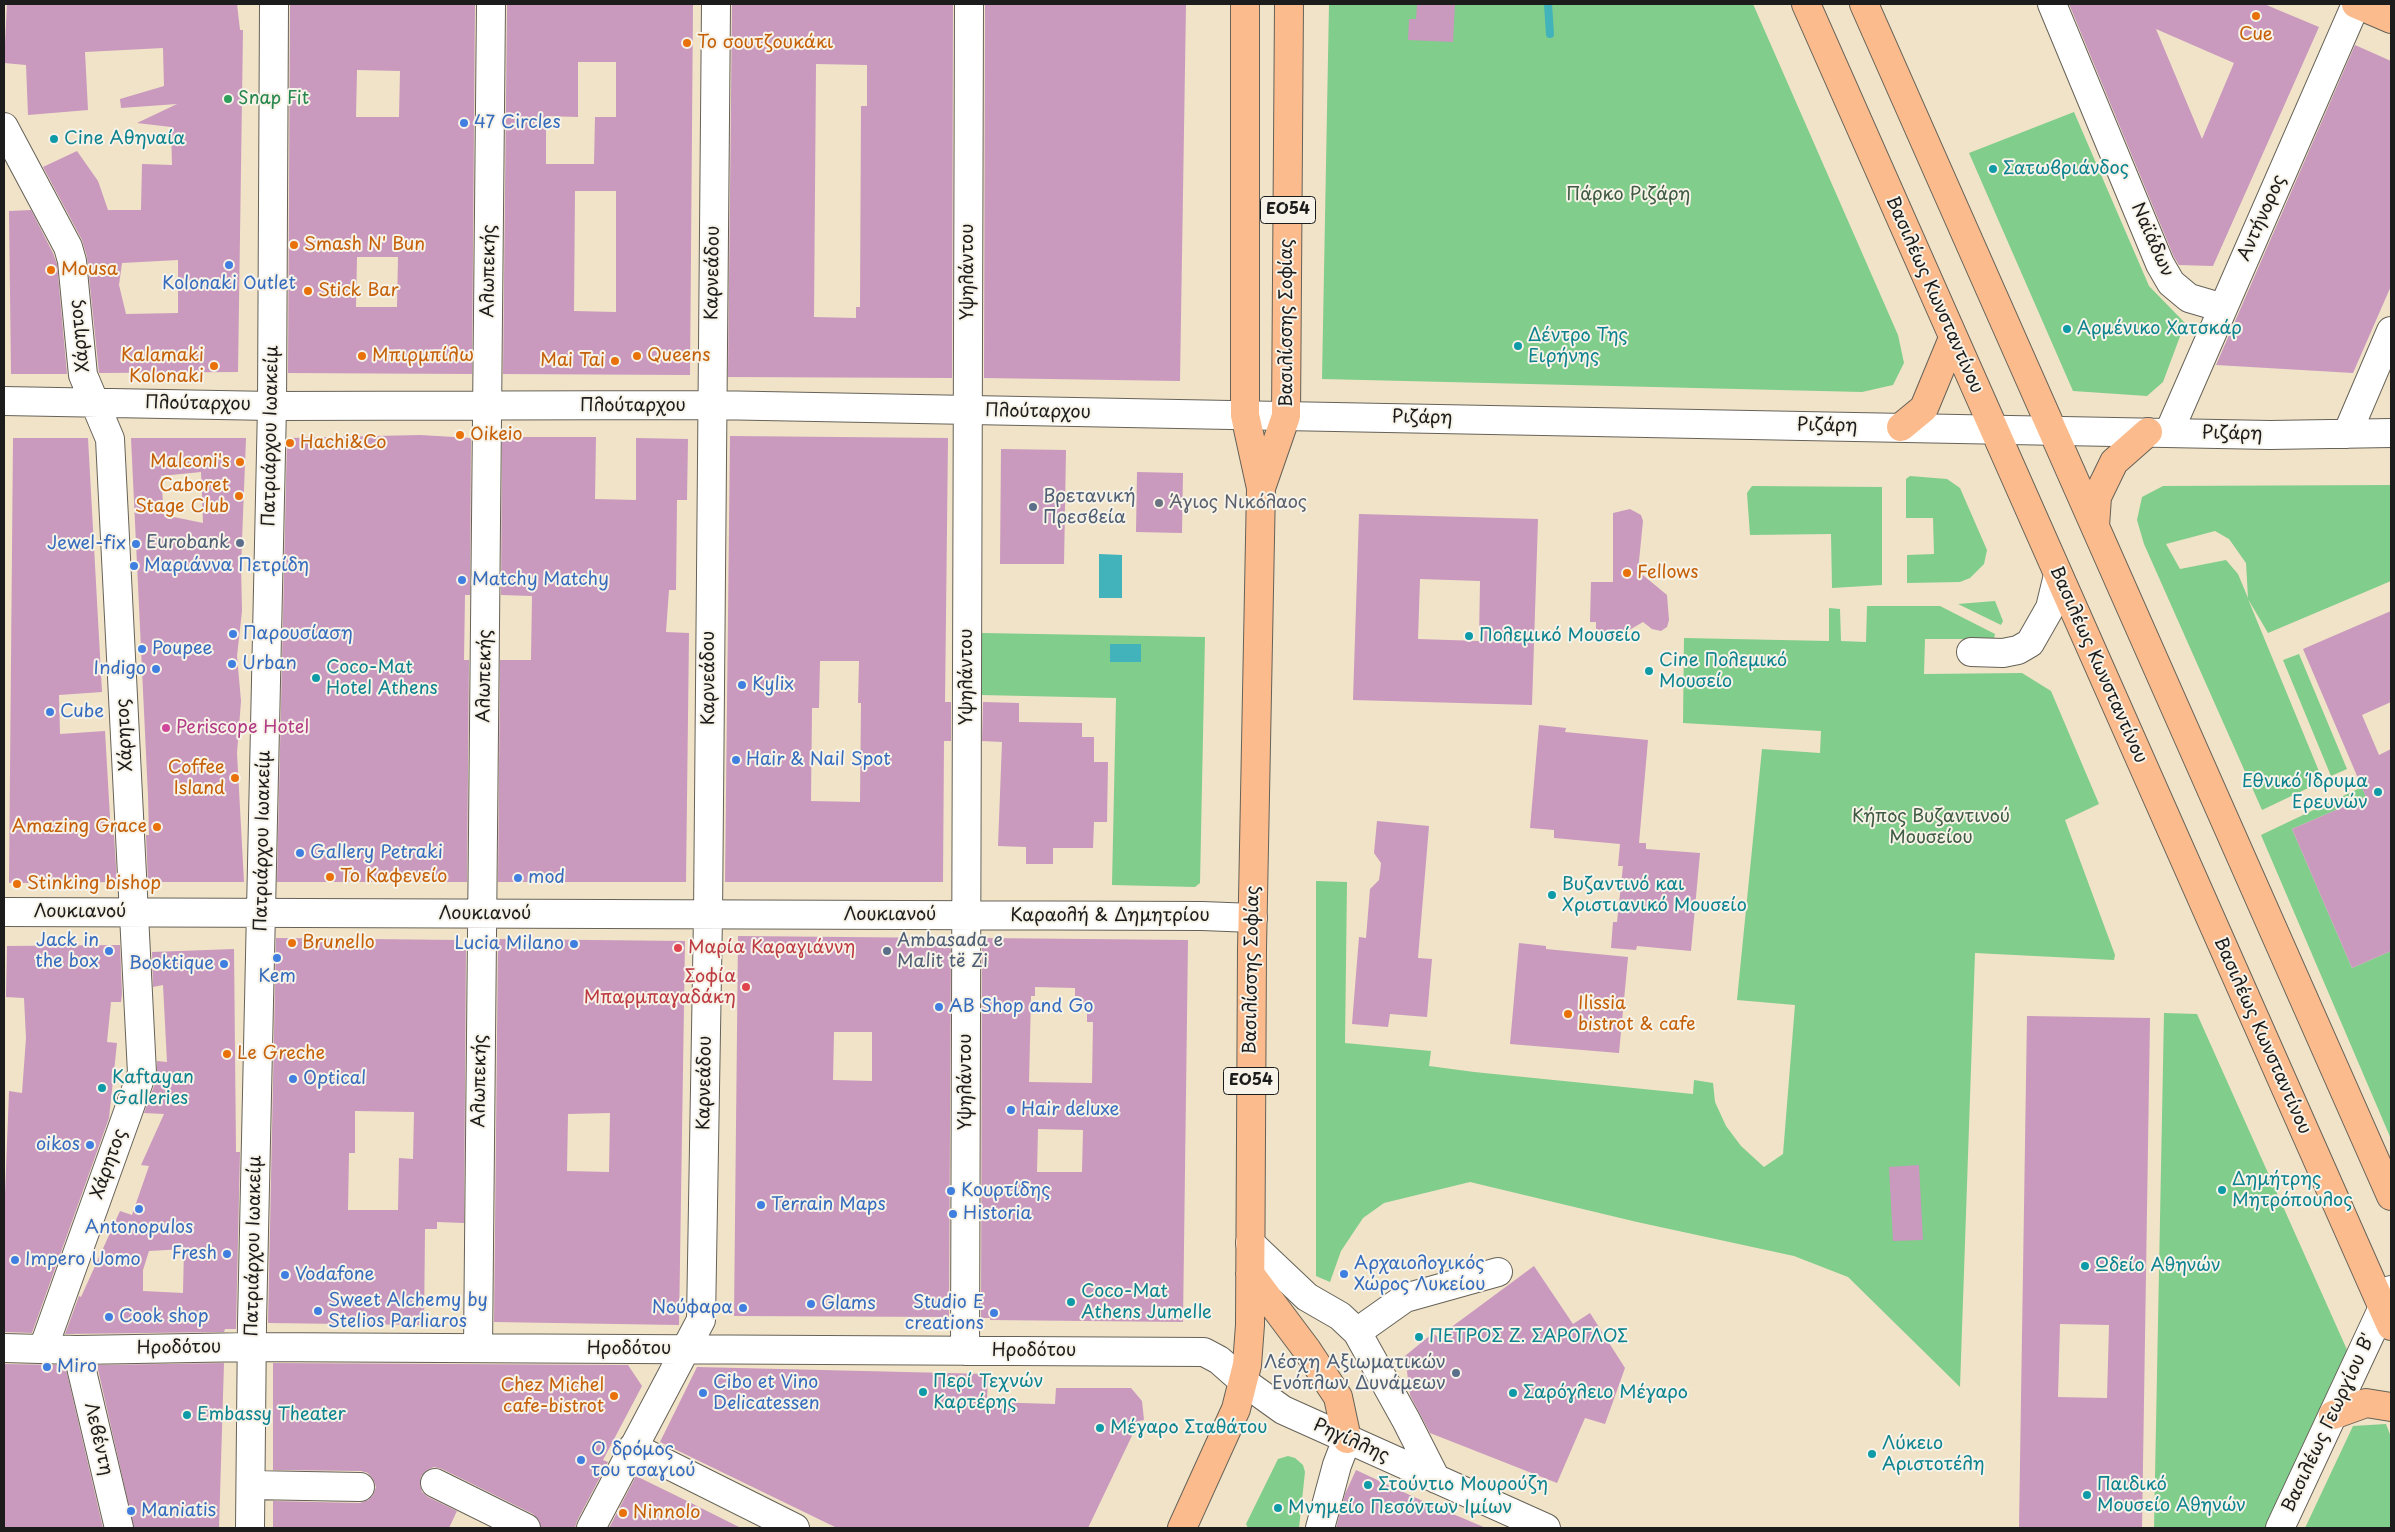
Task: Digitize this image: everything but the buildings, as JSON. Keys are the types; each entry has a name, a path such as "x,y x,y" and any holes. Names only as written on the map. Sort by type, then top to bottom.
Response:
{"main road":[{"name":"Βασιλίσσης Σοφίας","path":"1245,4 1264,415 1261,488"},
{"name":"Βασιλίσσης Σοφίας","path":"1182,1528 1227,1432 1244,1382 1249,1337 1257,612 1264,415 1288,4"},
{"name":"Βασιλέως Κωνσταντίνου","path":"1806,4 2058,575 2388,1308"},
{"path":"1864,4 2095,526 2383,1160 2391,1196"},
{"path":"2356,4 2391,20"},
{"path":"1901,427 1924,408 1953,338"},
{"path":"2095,526 2097,497 2114,462 2158,432"},
{"path":"1250,1274 1307,1350 1338,1397 1347,1439"},
{"path":"2333,1415 2366,1403 2391,1407"}],"street":[{"name":"Πατριάρχου Ιωακείμ","path":"250,1528 252,1347 272,406 274,4"},
{"name":"Αλωπεκής","path":"478,1348 492,4"},
{"name":"Καρνεάδου","path":"591,1528 701,1320 708,914 716,4"},
{"name":"Υψηλάντου","path":"966,1351 968,4"},
{"name":"Ναϊάδων","path":"2052,4 2160,264 2171,283 2190,298 2223,308"},
{"name":"Αντήνορος","path":"2158,432 2223,308 2356,4"},
{"name":"Χάρητος","path":"4,126 68,247 72,261 83,375 110,439 142,1073 43,1349"},
{"path":"2347,434 2391,331"},
{"name":"Πλούταρχου","path":"4,401 272,406 711,405 968,412 1264,415"},
{"name":"Ριζάρη","path":"1264,415 2270,435 2391,433"},
{"path":"1971,652 2003,653 2018,650 2030,643 2050,608 2058,575"},
{"name":"Λουκιανού","path":"4,912 966,916"},
{"name":"Καραολή & Δημητρίου","path":"966,916 1253,918"},
{"path":"1250,1243 1307,1297 1340,1316 1357,1332 1406,1420 1436,1479"},
{"path":"1357,1332 1405,1298 1498,1272"},
{"name":"Βασιλέως Γεωργίου Β'","path":"2280,1528 2333,1415 2388,1308"},
{"name":"Ηροδότου","path":"4,1348 77,1350 252,1347 1204,1352 1219,1360 1244,1382"},
{"name":"Λεβέντη","path":"77,1350 119,1528"},
{"name":"Ρηγίλλης","path":"1244,1382 1283,1410 1546,1528"},
{"path":"1320,1528 1337,1465 1347,1439"},
{"path":"634,1447 795,1528"},
{"path":"435,1483 526,1528"},
{"path":"251,1485 360,1487"}],"green space":[{"name":"Πάρκο Ριζάρη","path":"1329,4 1753,4 1898,335 1904,363 1893,385 1862,392 1322,379"},
{"path":"2074,112 2149,286 2185,323 2163,382 2147,396 2073,391 1969,153"},
{"path":"1910,476 1947,479 1960,488 1987,550 1984,564 1970,578 1960,582 1907,583 1907,555 1934,554 1933,518 1906,518 1906,479"},
{"path":"2391,485 2391,581 2268,633 2248,599 2323,781 2262,810 2144,544 2137,520 2142,497 2163,486","holes":["2215,531 2229,539 2246,563 2248,598 2238,574 2226,560 2180,569 2166,544"]},
{"path":"1752,486 1882,487 1882,585 1832,588 1831,534 1750,535 1747,493"},
{"path":"1995,601 2003,621 2001,625 1958,604"},
{"name":"Κήπος Βυζαντινού Μουσείου","path":"1867,606 1940,606 1995,634 1994,639 1925,639 1924,674 2022,673 2051,691 2099,804 2065,820 2115,955 2114,960 1975,953 1960,1387 1848,1277 1794,1256 1637,1222 1470,1182 1384,1203 1363,1218 1341,1251 1330,1282 1316,1276 1316,881 1347,882 1345,1043 1431,1051 1429,1066 1474,1072 1693,1094 1694,1080 1713,1083 1715,1102 1726,1126 1741,1146 1764,1167 1783,1154 1795,1005 1737,1000 1762,749 1820,753 1821,731 1683,723 1684,638 1829,641 1829,608 1840,609 1841,641 1866,642"},
{"path":"982,633 1205,637 1200,883 1195,887 1112,885 1116,698 980,695"},
{"path":"2299,654 2347,769 2331,776 2283,660"},
{"path":"2362,787 2366,797 2292,829 2352,968 2391,951 2391,1139 2261,835"},
{"path":"2164,1013 2197,1014 2348,1352 2268,1528 2154,1528"},
{"path":"2386,1424 2391,1437 2391,1528 2305,1528 2353,1426"},
{"path":"1288,1456 1295,1458 1303,1465 1305,1472 1299,1528 1248,1528 1246,1524 1278,1459"}],"water":[{"path":"1099,554 1122,555 1122,598 1099,598"},
{"path":"1110,644 1141,644 1141,662 1110,662"}],"waterway":[{"path":"1548,4 1550,34"}],"place":[{"name":"Cue","path":"2256,16"},
{"name":"Το σουτζουκάκι","path":"687,43"},
{"name":"Snap Fit","path":"228,99"},
{"name":"47 Circles","path":"464,123"},
{"name":"Cine Αθηναία","path":"54,139"},
{"name":"Σατωβριάνδος","path":"1993,169"},
{"name":"Smash N' Bun","path":"294,245"},
{"name":"Kolonaki Outlet","path":"229,265"},
{"name":"Mousa","path":"51,270"},
{"name":"Stick Bar","path":"308,291"},
{"name":"Αρμένικο Χατσκάρ","path":"2067,329"},
{"name":"Δέντρο Της Ειρήνης","path":"1518,346"},
{"name":"Μπιρμπίλω","path":"362,356"},
{"name":"Queens","path":"637,356"},
{"name":"Mai Tai","path":"615,361"},
{"name":"Kalamaki Kolonaki","path":"214,366"},
{"name":"Oikeio","path":"460,435"},
{"name":"Hachi&Co","path":"290,443"},
{"name":"Malconi's","path":"240,462"},
{"name":"Caboret Stage Club","path":"239,496"},
{"name":"Άγιος Νικόλαος","path":"1159,503"},
{"name":"Βρετανική Πρεσβεία","path":"1033,507"},
{"name":"Eurobank","path":"240,543"},
{"name":"Jewel-fix","path":"136,544"},
{"name":"Μαριάννα Πετρίδη","path":"134,566"},
{"name":"Fellows","path":"1627,573"},
{"name":"Matchy Matchy","path":"462,580"},
{"name":"Παρουσίαση","path":"233,634"},
{"name":"Πολεμικό Μουσείο","path":"1469,636"},
{"name":"Poupee","path":"142,649"},
{"name":"Urban","path":"232,664"},
{"name":"Indigo","path":"156,669"},
{"name":"Cine Πολεμικό Μουσείο","path":"1649,671"},
{"name":"Coco-Mat Hotel Athens","path":"316,678"},
{"name":"Kylix","path":"742,685"},
{"name":"Cube","path":"50,712"},
{"name":"Periscope Hotel","path":"166,728"},
{"name":"Hair & Nail Spot","path":"736,760"},
{"name":"Coffee Island","path":"235,778"},
{"name":"Εθνικό Ίδρυμα Ερευνών","path":"2378,792"},
{"name":"Amazing Grace","path":"157,827"},
{"name":"Gallery Petraki","path":"300,853"},
{"name":"Το Καφενείο","path":"330,877"},
{"name":"mod","path":"518,878"},
{"name":"Stinking bishop","path":"17,884"},
{"name":"Βυζαντινό και Χριστιανικό Μουσείο","path":"1552,895"},
{"name":"Brunello","path":"292,943"},
{"name":"Lucia Milano","path":"574,944"},
{"name":"Μαρία Καραγιάννη","path":"678,948"},
{"name":"Jack in the box","path":"109,951"},
{"name":"Ambasada e Malit të Zi","path":"887,951"},
{"name":"Kem","path":"277,958"},
{"name":"Booktique","path":"224,964"},
{"name":"Σοφία Μπαρμπαγαδάκη","path":"746,987"},
{"name":"AB Shop and Go","path":"939,1007"},
{"name":"Ilissia bistrot & cafe","path":"1568,1014"},
{"name":"Le Greche","path":"227,1054"},
{"name":"Optical","path":"293,1079"},
{"name":"Kaftayan Galleries","path":"102,1088"},
{"name":"Hair deluxe","path":"1011,1110"},
{"name":"oikos","path":"90,1145"},
{"name":"Δημήτρης Μητρόπουλος","path":"2222,1190"},
{"name":"Κουρτίδης","path":"951,1191"},
{"name":"Terrain Maps","path":"761,1205"},
{"name":"Antonopulos","path":"139,1209"},
{"name":"Historia","path":"953,1214"},
{"name":"Fresh","path":"227,1254"},
{"name":"Impero Uomo","path":"15,1260"},
{"name":"Ωδείο Αθηνών","path":"2085,1266"},
{"name":"Αρχαιολογικός Χώρος Λυκείου","path":"1344,1274"},
{"name":"Vodafone","path":"285,1275"},
{"name":"Coco-Mat Athens Jumelle","path":"1071,1302"},
{"name":"Glams","path":"811,1304"},
{"name":"Νούφαρα","path":"743,1308"},
{"name":"Sweet Alchemy by Stelios Parliaros","path":"318,1311"},
{"name":"Studio E creations","path":"994,1313"},
{"name":"Cook shop","path":"109,1317"},
{"name":"ΠΕΤΡΟΣ Ζ. ΣΑΡΟΓΛΟΣ","path":"1419,1337"},
{"name":"Miro","path":"47,1367"},
{"name":"Λέσχη Αξιωματικών Ενόπλων Δυνάμεων","path":"1456,1373"},
{"name":"Περί Τεχνών Καρτέρης","path":"923,1392"},
{"name":"Cibo et Vino Delicatessen","path":"703,1393"},
{"name":"Σαρόγλειο Μέγαρο","path":"1513,1393"},
{"name":"Chez Michel cafe-bistrot","path":"614,1396"},
{"name":"Embassy Theater","path":"187,1415"},
{"name":"Μέγαρο Σταθάτου","path":"1100,1428"},
{"name":"Λύκειο Αριστοτέλη","path":"1872,1454"},
{"name":"Ο δρόμος του τσαγιού","path":"581,1460"},
{"name":"Στούντιο Μουρούζη","path":"1368,1485"},
{"name":"Παιδικό Μουσείο Αθηνών","path":"2087,1495"},
{"name":"Μνημείο Πεσόντων Ιμίων","path":"1278,1508"},
{"name":"Maniatis","path":"131,1511"},
{"name":"Ninnolo","path":"623,1513"}]}
